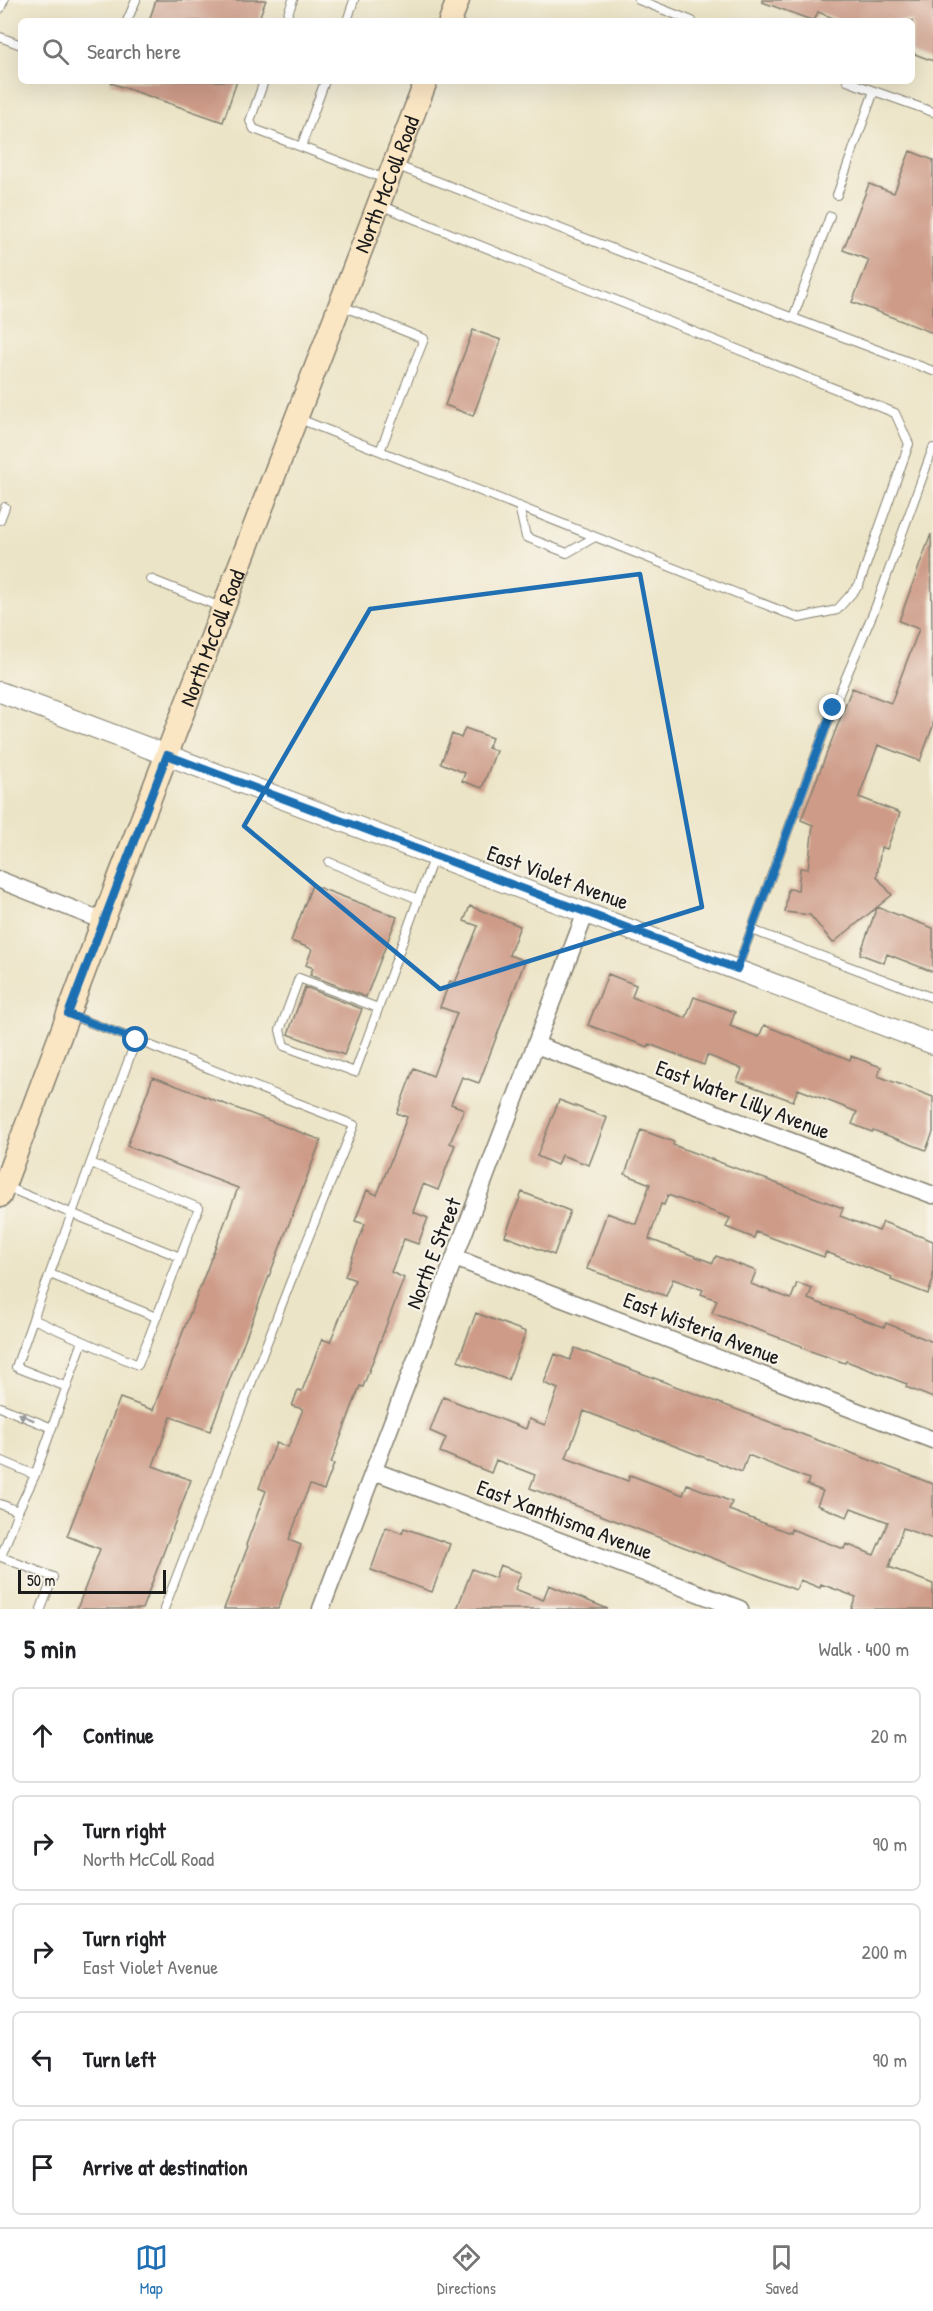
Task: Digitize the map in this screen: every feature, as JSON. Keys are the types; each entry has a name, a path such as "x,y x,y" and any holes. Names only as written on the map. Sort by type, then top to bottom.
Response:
{"main road":[{"path":"451,18 458,0"},
{"name":"North McColl Road","path":"2,1191 103,921 425,84"}],"street":[{"name":"East Violet Avenue","path":"0,692 933,1044"},
{"path":"0,880 103,921"},
{"name":"North E Street","path":"321,1609 586,912"},
{"name":"East Water Lilly Avenue","path":"536,1045 933,1195"},
{"name":"East Wisteria Avenue","path":"455,1258 933,1440"},
{"name":"East Xanthisma Avenue","path":"374,1471 740,1609"}],"lane":[{"path":"0,9 4,0"},
{"path":"129,18 136,0"},
{"path":"286,18 293,0"},
{"path":"347,18 354,0"},
{"path":"639,0 684,18"},
{"path":"0,37 18,44"},
{"path":"263,84 250,121 255,129 301,147 391,172 933,371"},
{"path":"301,147 324,84"},
{"path":"856,84 933,112"},
{"path":"837,195 874,91"},
{"path":"297,418 799,618 837,610 860,585 909,444 895,413 379,205"},
{"path":"793,318 830,216"},
{"path":"340,305 424,339 380,451"},
{"path":"737,969 833,708 876,606 933,448"},
{"path":"519,506 526,537 567,553 595,537"},
{"path":"0,520 5,507"},
{"path":"150,579 223,608"},
{"path":"378,1008 299,978 280,1030 284,1046 355,1072 434,856"},
{"path":"329,862 418,898"},
{"path":"752,930 933,998"},
{"path":"68,1014 354,1125 290,1283 164,1609"},
{"path":"67,1388 16,1367 136,1040"},
{"path":"33,1319 138,1365 199,1208 91,1163"},
{"path":"2,1191 72,1214 180,1257"},
{"path":"50,1274 156,1317"},
{"path":"41,1609 53,1577 1,1557 18,1511 35,1475 83,1341"},
{"path":"0,1407 52,1428"},
{"path":"0,1460 35,1475"},
{"path":"0,1504 18,1511"}],"highlighted area":[{"path":"640,574 702,907 440,989 244,826 370,609"}],"building":[{"path":"156,0 266,0 259,18 150,18"},
{"path":"762,0 933,0 933,61 915,54 915,18 833,18 818,12 815,18 806,18 762,2"},
{"path":"114,84 236,84 223,122"},
{"path":"910,151 933,160 933,333 852,302 869,260 843,250 869,184 894,193"},
{"path":"473,330 501,340 473,416 445,405"},
{"path":"931,534 933,726 920,761 878,745 859,797 900,813 887,849 881,847 877,877 892,895 833,943 810,915 785,912 788,889 798,890 800,868 808,869 813,825 801,820 852,688 891,703 919,629 899,621"},
{"path":"465,728 492,738 488,748 496,751 482,788 462,781 465,773 441,763 452,734 461,738"},
{"path":"312,885 397,917 366,997 310,975 313,968 306,965 312,949 291,941"},
{"path":"470,906 520,926 509,955 525,961 479,1083 462,1077 451,1104 464,1109 450,1143 455,1145 438,1190 423,1184 413,1212 428,1218 418,1244 404,1239 391,1272 404,1278 363,1387 360,1386 331,1463 334,1464 324,1490 310,1485 302,1504 289,1540 301,1545 278,1609 224,1609 266,1491 259,1488 276,1443 288,1447 303,1409 292,1406 298,1390 302,1391 322,1339 330,1342 355,1280 345,1276 365,1224 355,1221 367,1190 377,1195 389,1165 407,1117 397,1113 414,1068 433,1076 457,1013 440,1007 450,981 455,983 478,926 464,921"},
{"path":"877,907 933,928 933,972 887,954 884,963 860,954"},
{"path":"608,974 636,985 632,997 686,1018 694,997 735,1012 730,1026 759,1037 764,1025 850,1060 851,1056 881,1067 878,1076 933,1097 933,1132 926,1150 852,1124 857,1112 798,1089 793,1101 737,1081 742,1069 707,1055 704,1065 649,1044 648,1047 588,1025"},
{"path":"305,987 362,1009 344,1055 288,1034"},
{"path":"153,1077 321,1140 210,1431 171,1417 153,1466 191,1480 142,1609 77,1609 100,1549 67,1536 120,1398 153,1410 238,1188 127,1146"},
{"path":"559,1100 607,1118 589,1165 561,1155 557,1165 537,1156"},
{"path":"641,1130 674,1142 673,1145 843,1208 840,1216 879,1231 883,1222 933,1241 933,1280 928,1294 891,1280 892,1277 826,1252 824,1257 756,1232 754,1238 726,1227 730,1218 668,1195 664,1205 661,1204 649,1239 713,1263 716,1256 756,1271 751,1284 791,1299 797,1283 812,1288 808,1299 884,1327 886,1323 933,1342 933,1398 906,1387 907,1384 846,1361 845,1363 802,1348 802,1346 712,1313 717,1300 701,1294 703,1290 673,1279 666,1296 587,1269 607,1213 636,1224 650,1184 625,1174"},
{"path":"522,1192 570,1211 554,1255 505,1236"},
{"path":"476,1313 526,1332 508,1380 458,1361"},
{"path":"575,1348 933,1484 933,1539 903,1528 889,1567 933,1584 933,1609 851,1609 856,1597 821,1584 820,1588 800,1580 796,1590 530,1488 535,1475 496,1460 491,1473 440,1452 446,1438 430,1431 443,1397 526,1429 529,1419 545,1425 558,1389 544,1383 555,1354 570,1360","holes":["584,1411 742,1472 748,1455 809,1479 807,1485 823,1491 817,1505 847,1517 851,1508 888,1522 874,1555 846,1544 844,1549 791,1529 790,1533 729,1510 732,1502 687,1484 683,1495 630,1475 628,1481 566,1458"]},
{"path":"386,1527 402,1533 404,1528 450,1544 432,1592 371,1570"},
{"path":"500,1565 521,1573 515,1589 543,1600 549,1585 608,1609 457,1609 472,1569 495,1578"}],"route":[{"path":"136,1040 68,1014 167,755 737,969 833,708"}]}
